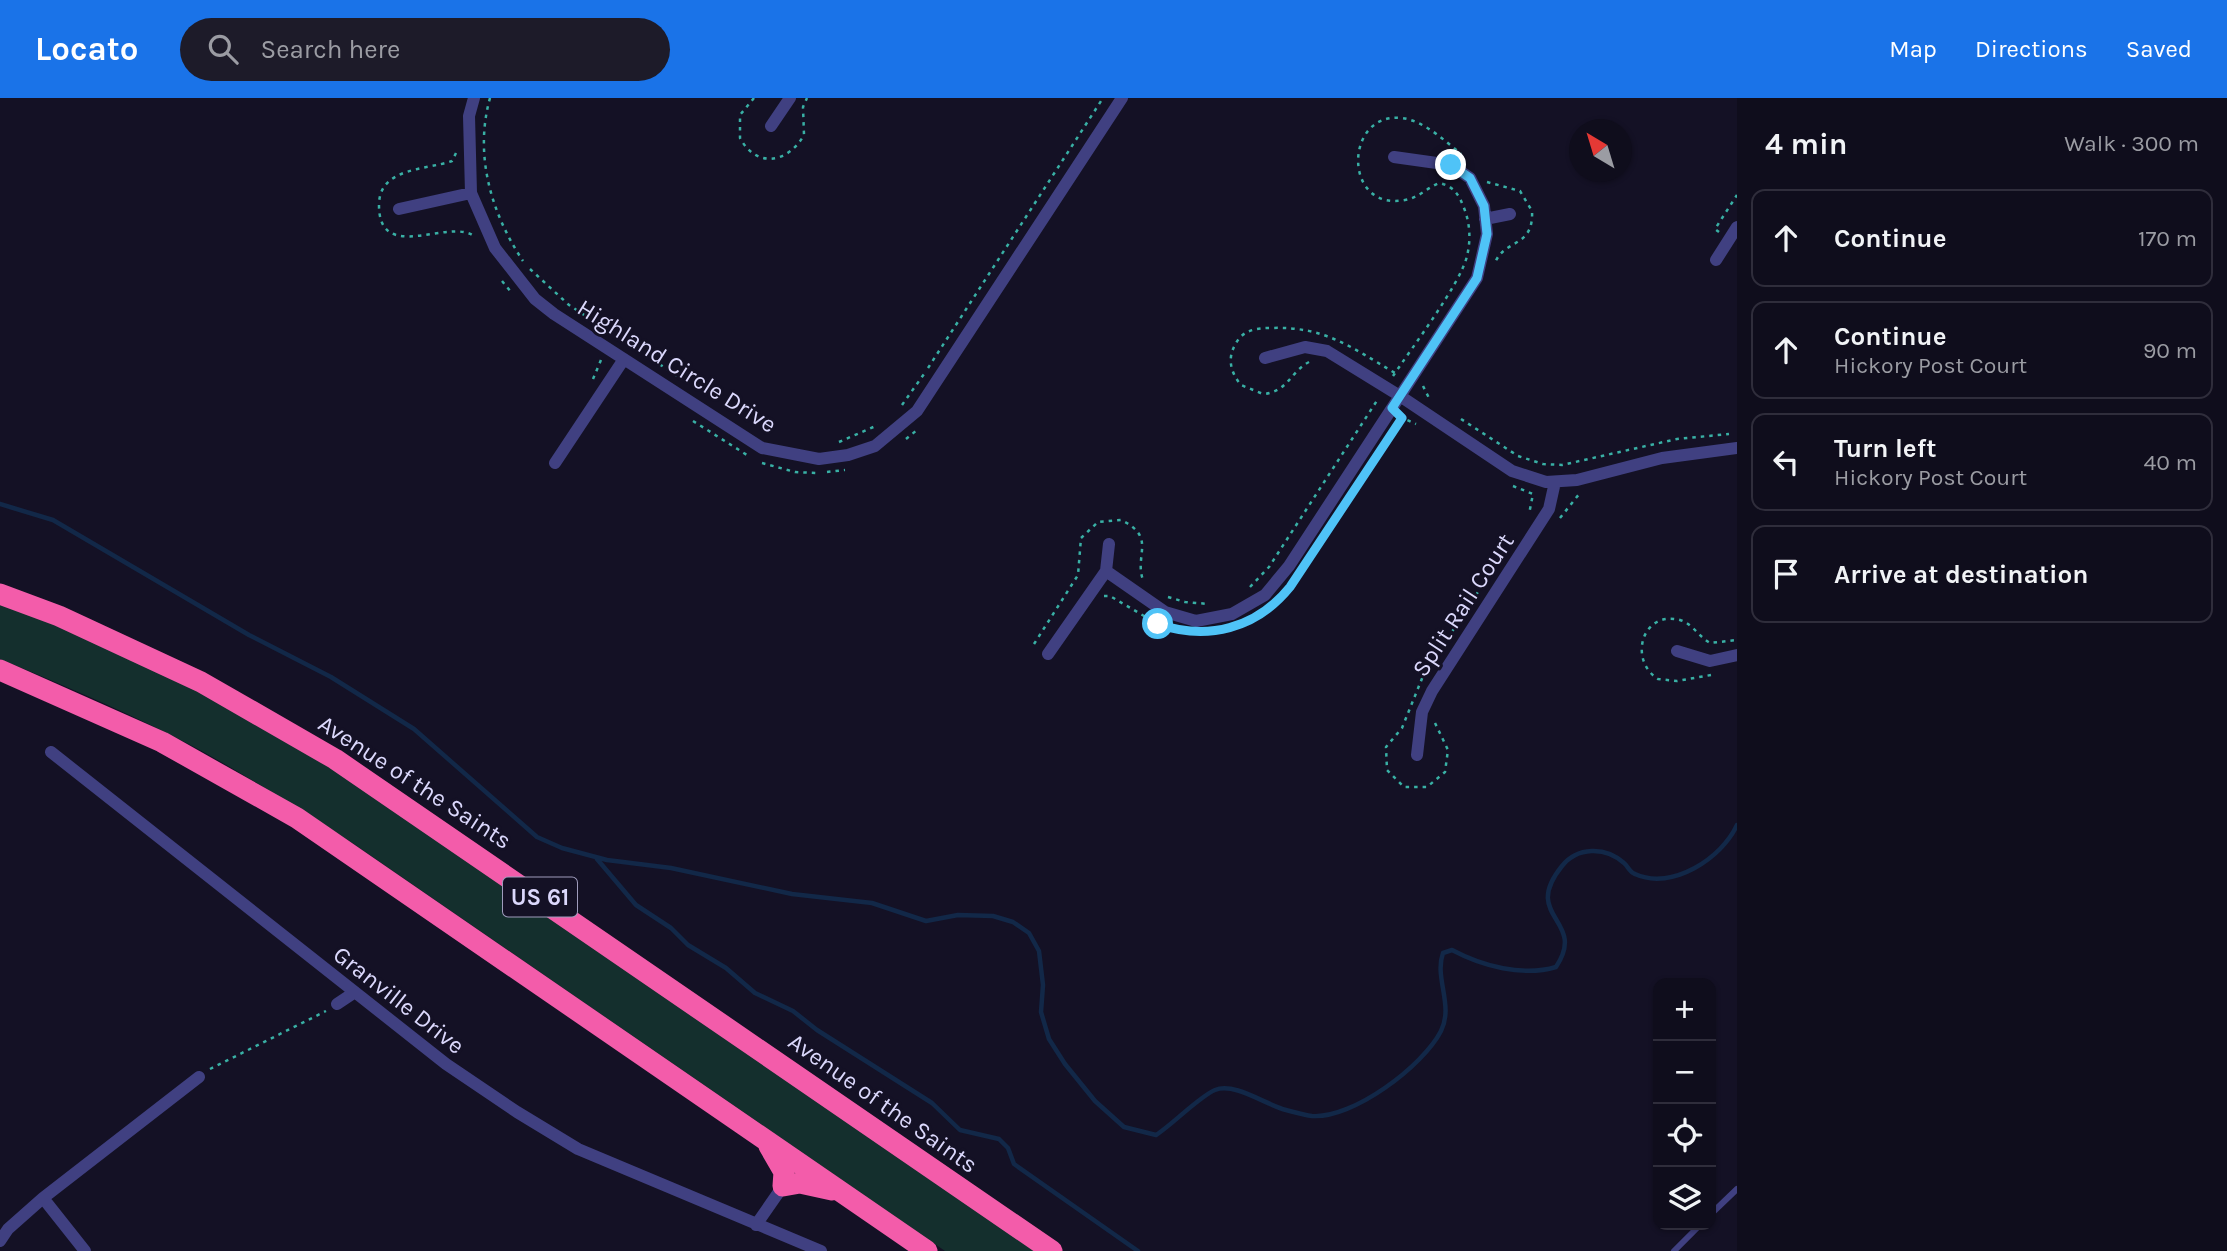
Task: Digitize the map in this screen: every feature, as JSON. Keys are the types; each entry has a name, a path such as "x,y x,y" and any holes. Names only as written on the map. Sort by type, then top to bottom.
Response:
{"highway":[{"name":"Avenue of the Saints","path":"0,594 71,622 189,677 335,759 1052,1251"},
{"name":"US 61","path":"0,670 162,742 297,818 927,1251"},
{"path":"764,1138 784,1172 783,1186 800,1183 841,1191"}],"street":[{"name":"Highland Circle Drive","path":"474,98 470,116 471,193 495,248 536,299 620,365 762,448 819,460 848,456 875,446 917,411 1122,98"},
{"path":"772,126 790,98"},
{"path":"1106,571 1165,612 1196,621 1232,614 1265,595 1289,566 1477,278 1487,234 1484,206 1470,178 1451,165 1394,157"},
{"path":"399,209 471,193"},
{"path":"1485,219 1510,214"},
{"path":"1716,260 1737,228"},
{"path":"1265,358 1305,346 1327,351 1512,471 1546,482 1577,480 1662,458 1737,448"},
{"path":"555,463 620,365"},
{"name":"Split Rail Court","path":"1417,755 1422,712 1432,691 1549,509 1555,482"},
{"path":"1048,654 1106,571 1109,544"},
{"path":"1677,651 1710,661 1737,655"},
{"name":"Granville Drive","path":"51,752 446,1064 517,1112 578,1149 821,1251"},
{"path":"335,1006 355,992"},
{"path":"0,1241 8,1229 44,1198 199,1077"},
{"path":"756,1225 783,1186"},
{"path":"44,1198 85,1251"}],"lane":[{"path":"1716,1209 1737,1189"},
{"path":"1674,1251 1695,1230"}],"path":[{"path":"490,98 486,122 488,186 499,220 526,264 569,305 692,386"},
{"path":"898,410 1103,98"},
{"path":"456,145 452,161 401,173 388,183 380,197 380,213 387,226 405,237 463,229 476,237 481,246"},
{"path":"498,275 516,298"},
{"path":"1314,361 1299,368 1286,386 1263,394 1241,385 1231,363 1234,346 1245,333 1261,327 1298,327 1336,339 1423,390"},
{"path":"601,360 620,365"},
{"path":"1378,399 1402,418 1417,425"},
{"path":"684,415 751,457"},
{"path":"1396,424 1402,418"},
{"path":"829,444 863,433 886,420"},
{"path":"898,445 921,425"},
{"path":"762,463 795,472 816,473 852,468"},
{"path":"1505,482 1533,494 1530,512 1523,523"},
{"path":"1558,522 1573,499 1590,490"},
{"path":"1435,719 1448,750 1445,772 1427,787 1404,787 1387,770 1386,747 1402,727 1423,676 1516,534"},
{"path":"1097,601 1110,596 1158,624"},
{"path":"1208,634 1231,628"},
{"path":"199,1077 214,1065 335,1006"}],"green space":[{"path":"0,604 53,623 196,689 354,781 1035,1251 945,1251 351,842 284,800 171,735 0,659"}],"waterway":[{"path":"0,504 53,520 249,635 331,677 414,729 537,837 562,848 607,860 671,868 792,894 872,903 926,921 958,915 993,916 1013,922 1029,933 1039,951 1043,985 1041,1012 1049,1039 1065,1064 1095,1101 1124,1127 1156,1135 1202,1098 1223,1088 1241,1091 1278,1107 1312,1116 1329,1115 1366,1100 1403,1074 1432,1045 1441,1031 1446,1011 1441,972 1443,953 1452,950 1476,961 1517,970 1556,967 1564,951 1565,938 1550,908 1548,897 1551,883 1568,860 1583,852 1600,851 1616,857 1635,874 1649,878 1680,875 1720,849 1737,825"},
{"path":"597,859 636,905 671,928 688,945 726,968 755,993 793,1011 817,1030 932,1103 960,1130 999,1139 1008,1148 1014,1164 1138,1251"}],"route":[{"path":"1158,624 1175,630 1208,634 1231,628 1268,610 1290,587 1402,418 1392,408 1477,278 1487,234 1484,206 1470,178 1451,165"}]}
